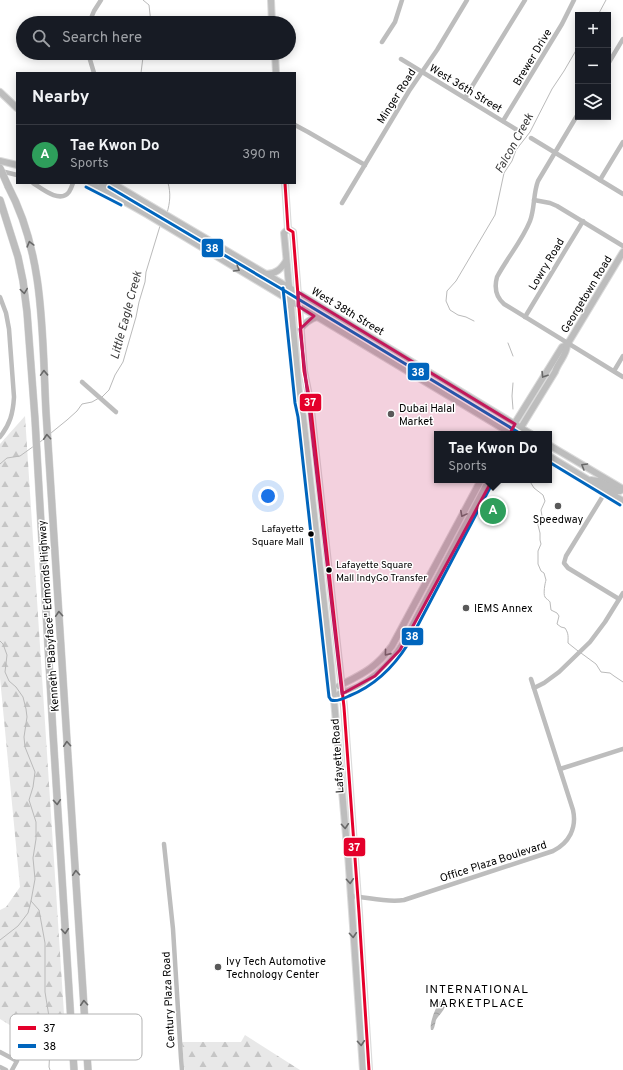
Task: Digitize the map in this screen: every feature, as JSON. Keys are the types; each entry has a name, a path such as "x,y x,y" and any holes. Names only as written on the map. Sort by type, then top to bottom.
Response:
{"highway":[{"name":"Kenneth \"Babyface\" Edmonds Highway","path":"0,169 16,202 25,226 37,274 41,312 49,462 84,1014"},
{"name":"Kenneth \"Babyface\" Edmonds Highway","path":"0,200 16,250 23,282 27,312 35,419 52,725 70,1014"},
{"name":"Kenneth \"Babyface\" Edmonds Highway","path":"73,1060 74,1070"},
{"name":"Kenneth \"Babyface\" Edmonds Highway","path":"87,1060 88,1070"}],"main road":[{"path":"270,0 271,16"},
{"path":"275,60 276,72"},
{"path":"0,92 16,107"},
{"path":"0,162 16,165"},
{"name":"West 38th Street","path":"90,184 148,215 505,431"},
{"path":"103,184 114,189 125,191"},
{"name":"West 38th Street","path":"114,184 298,292 526,431"},
{"name":"Lafayette Road","path":"285,184 288,229 284,233 288,287 333,693 370,1070"},
{"name":"Lafayette Road","path":"288,229 293,232 304,371 310,401 347,743 363,1070"},
{"name":"Georgetown Road","path":"519,431 567,350 567,344 623,252"},
{"path":"266,274 271,274 278,270 286,261"},
{"path":"300,329 308,321 313,318 317,318"},
{"name":"Georgetown Road","path":"512,431 562,346 567,344"},
{"path":"375,352 383,352 408,366 416,364"},
{"path":"413,374 419,372 434,380 444,382"},
{"path":"552,447 623,489"},
{"path":"552,458 623,501"},
{"path":"588,480 599,481 618,491 623,489"},
{"path":"333,693 341,685 371,669 383,658 392,646 479,483"},
{"path":"333,693 342,694 375,676 396,654 404,642 488,483"}],"street":[{"path":"92,16 101,0"},
{"path":"382,42 395,22 402,0"},
{"name":"Minger Road","path":"342,203 409,91 467,0"},
{"path":"465,98 525,0"},
{"name":"Brewer Drive","path":"503,121 562,24 574,0"},
{"path":"611,59 623,40"},
{"name":"West 36th Street","path":"401,59 522,133"},
{"path":"90,60 94,72"},
{"path":"575,119 538,181 533,213 528,225 498,275 496,290 501,302 567,344 623,377"},
{"path":"296,126 365,165"},
{"path":"531,138 623,194"},
{"path":"600,180 623,142"},
{"path":"0,169 16,175"},
{"path":"35,184 51,194 65,196 69,192 73,184"},
{"path":"534,200 548,202 555,205 623,246"},
{"name":"Lowry Road","path":"525,317 583,221"},
{"path":"0,297 8,322 14,397 9,423 0,437"},
{"path":"614,372 623,356"},
{"path":"82,382 116,412"},
{"path":"606,491 566,556 564,563 568,568 619,600"},
{"path":"534,688 553,676 583,648 602,627 623,593"},
{"name":"Office Plaza Boulevard","path":"354,896 388,901 404,900 544,854 564,844 572,830 574,819 573,810 531,679"},
{"path":"560,769 623,749"},
{"name":"Century Plaza Road","path":"164,844 173,929 182,1070"},
{"path":"0,1052 10,1058"},
{"path":"12,1070 17,1062 14,1060"},
{"path":"0,1067 6,1070"}],"highlighted area":[{"path":"298,292 515,424 510,433 516,436 400,650 375,676 342,694 300,329 314,316 298,306"}],"green space":[{"path":"25,416 64,1014 10,1014 10,1025 0,1019 0,910 6,907 20,887 0,678 0,444"},
{"path":"245,1035 300,1070 185,1070 182,1042 241,1042"}],"water":[{"path":"440,1001 443,1001 445,1006 436,1020 433,1030 431,1030 432,1019"}],"waterway":[{"name":"Little Eagle Creek","path":"143,0 149,5 150,16"},
{"name":"Falcon Creek","path":"600,12 606,0"},
{"name":"Falcon Creek","path":"474,321 458,315 450,310 446,301 447,291 456,281 495,215 504,173 512,161 516,150 530,132 552,89 577,48"},
{"name":"Little Eagle Creek","path":"141,72 143,60"},
{"name":"Little Eagle Creek","path":"167,213 170,198 168,184"},
{"name":"Little Eagle Creek","path":"102,397 109,390 115,375 123,362 145,282 146,272 160,226"},
{"name":"Falcon Creek","path":"508,343 513,356"},
{"name":"Falcon Creek","path":"513,383 513,409"},
{"name":"Little Eagle Creek","path":"51,433 77,411 82,404 92,402 99,398"},
{"name":"Little Eagle Creek","path":"40,442 45,438"},
{"name":"Little Eagle Creek","path":"0,464 7,458 20,456 34,446"},
{"name":"Falcon Creek","path":"531,483 534,488 543,495 545,501 541,510 542,516 539,519 538,525 541,544 538,551 538,564 541,571 544,573 546,580 544,596 550,602 551,610 559,616 557,624 565,628 568,636 568,643 578,651"},
{"name":"Little Eagle Creek","path":"0,641 3,644 7,655 5,672 9,681 16,687 23,697 27,717 24,737 25,747 35,772 29,800 36,822 36,839 33,858 35,879 31,901 39,910 45,943 45,992 49,1014"},
{"name":"Falcon Creek","path":"581,653 596,664 601,672 610,673 623,682"},
{"path":"0,940 18,926 28,913 31,901"},
{"name":"Little Eagle Creek","path":"49,1060 50,1070"}],"transit line":[{"name":"37","path":"285,184 288,229 293,232 304,371 310,401 344,707 369,1070"},
{"name":"38","path":"86,187 121,205"},
{"name":"38","path":"109,187 285,291 516,431"},
{"name":"38","path":"283,288 329,697 331,700 335,701 342,699 367,687 382,675 402,653 492,483"},
{"name":"38","path":"552,464 620,505"}],"place":[{"name":"Dubai Halal Market","path":"391,414"},
{"name":"Speedway","path":"558,506"},
{"name":"Tae Kwon Do","path":"493,511"},
{"name":"Lafayette Square Mall","path":"311,534"},
{"name":"Lafayette Square Mall IndyGo Transfer","path":"329,570"},
{"name":"IEMS Annex","path":"466,608"},
{"name":"Ivy Tech Automotive Technology Center","path":"218,967"}],"district":[{"name":"INTERNATIONAL MARKETPLACE","path":"477,996"}]}
